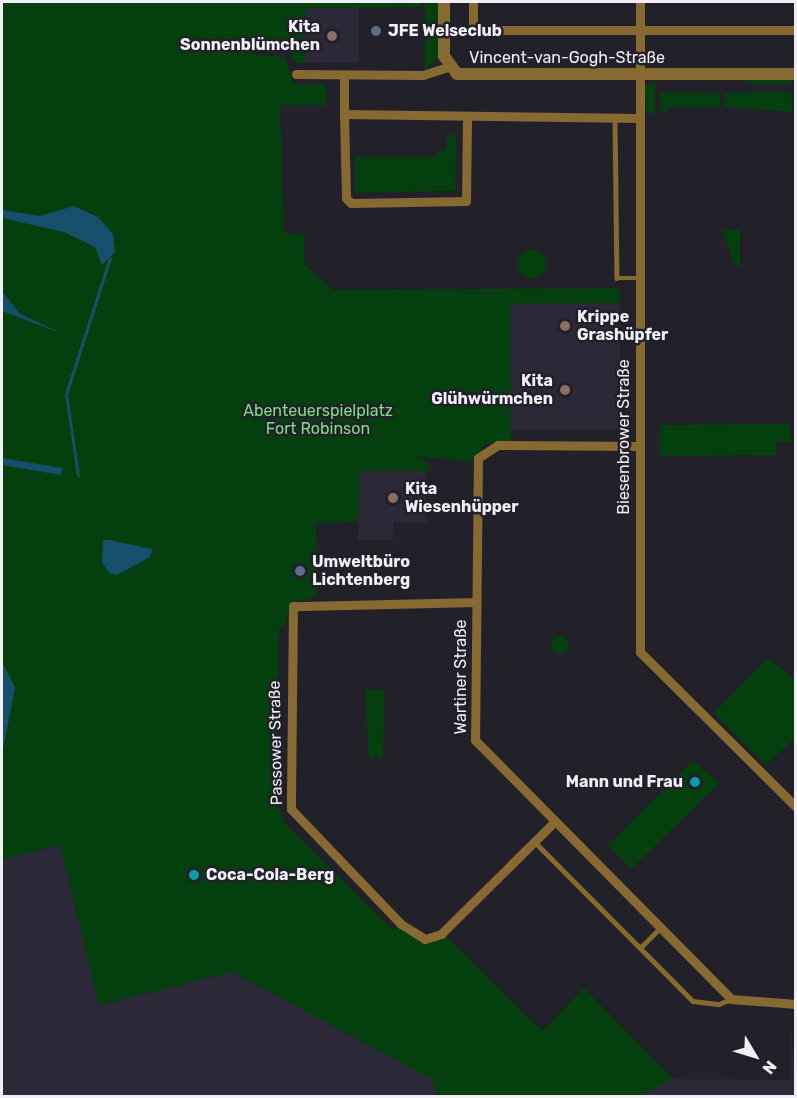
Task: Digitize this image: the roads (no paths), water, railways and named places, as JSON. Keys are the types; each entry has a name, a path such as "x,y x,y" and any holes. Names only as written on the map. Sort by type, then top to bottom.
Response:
{"street":[{"path":"444,2 443,30 448,68"},
{"path":"473,2 473,30"},
{"name":"Biesenbrower Straße","path":"640,2 640,652 795,807"},
{"name":"Vincent-van-Gogh-Straße","path":"443,30 795,30"},
{"name":"Vincent-van-Gogh-Straße","path":"296,74 423,75 448,68 463,75 795,74"},
{"path":"344,75 346,198 351,203 466,201 467,117"},
{"path":"344,114 639,118"},
{"name":"Wartiner Straße","path":"639,446 498,446 481,452 475,468 475,740 731,999"},
{"name":"Passower Straße","path":"476,602 293,606 289,803 295,816 401,924 425,939 441,934 554,822"},
{"path":"731,999 795,1004"}],"lane":[{"path":"615,118 616,278 639,278"},
{"path":"535,842 693,1001 719,1004 731,999"},
{"path":"640,948 660,928"}],"water":[{"path":"74,206 98,217 113,234 115,252 102,265 95,247 64,232 2,218 2,210 40,216"},
{"path":"2,291 20,314 63,334 2,311"},
{"path":"2,458 62,468 61,475 2,465"},
{"path":"103,540 152,549 150,557 117,575 109,573 102,562"},
{"path":"2,662 15,688 2,754"}],"waterway":[{"path":"78,475 66,394 110,258"}],"place":[{"name":"JFE Welseclub","path":"376,31"},
{"name":"Kita Sonnenblümchen","path":"332,36"},
{"name":"Krippe Grashüpfer","path":"565,326"},
{"name":"Kita Glühwürmchen","path":"565,390"},
{"name":"Kita Wiesenhüpper","path":"393,498"},
{"name":"Umweltbüro Lichtenberg","path":"300,571"},
{"name":"Mann und Frau","path":"695,782"},
{"name":"Coca-Cola-Berg","path":"194,875"}],"park label":[{"name":"Abenteuerspielplatz Fort Robinson","path":"318,420"}]}
